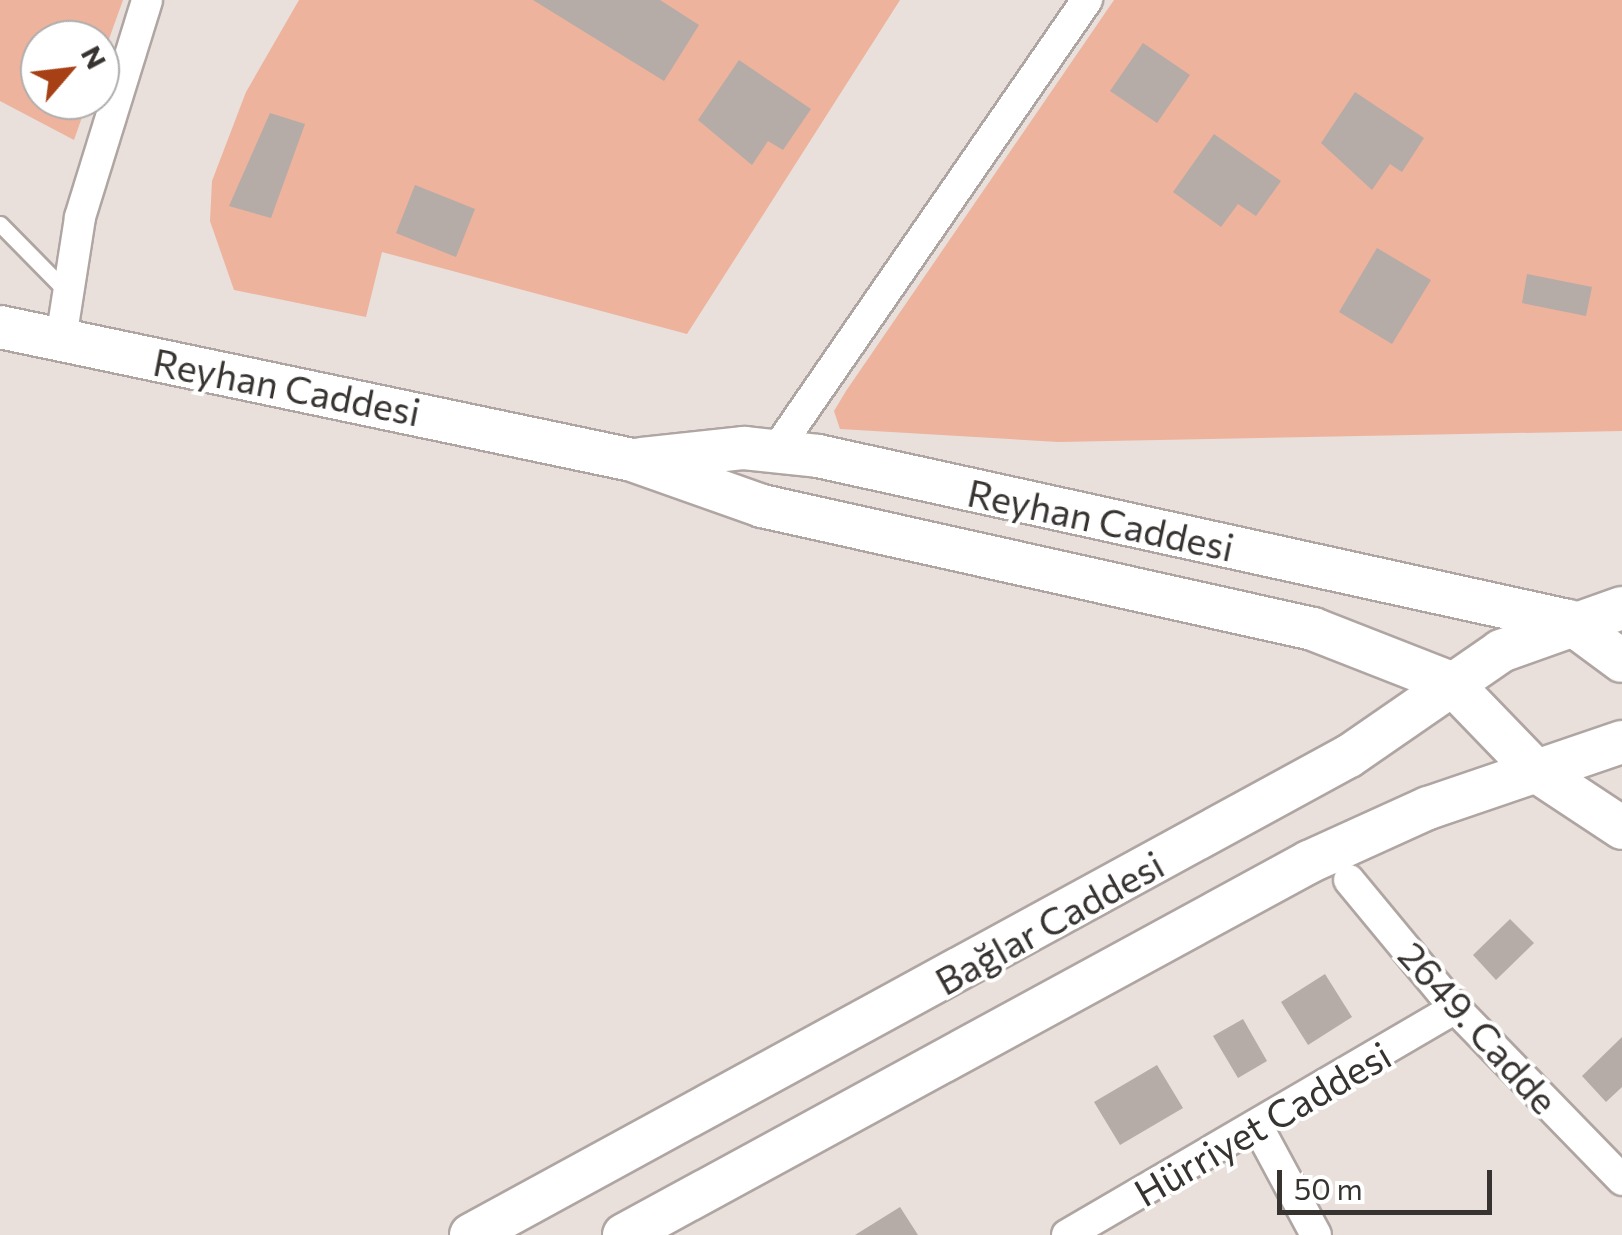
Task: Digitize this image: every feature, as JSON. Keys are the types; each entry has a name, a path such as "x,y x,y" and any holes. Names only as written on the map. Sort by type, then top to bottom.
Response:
{"main road":[{"name":"Reyhan Caddesi","path":"0,328 632,460 762,506 1313,629 1450,683"},
{"name":"Reyhan Caddesi","path":"632,460 778,449 1568,621"},
{"name":"Bağlar Caddesi","path":"470,1235 1350,756 1450,683 1568,621 1622,608"},
{"path":"1568,621 1622,661"},
{"path":"1450,683 1536,771 1622,828"},
{"name":"Bağlar Caddesi","path":"624,1235 1309,862 1536,771 1622,742"}],"street":[{"path":"61,340 67,292 146,0"},
{"path":"778,449 1088,0"},
{"name":"2649. Cadde","path":"1348,880 1455,1008 1619,1180"},
{"name":"Hürriyet Caddesi","path":"1068,1235 1259,1129 1455,1008"},
{"path":"1259,1129 1316,1235"}],"lane":[{"path":"0,224 67,292"}],"shaded area":[{"path":"0,0 123,0 116,20 20,20 20,112 0,101"},
{"path":"299,0 900,0 687,334 382,252 366,317 234,290 210,221 212,181 246,92"},
{"path":"1114,0 1622,0 1622,431 1058,442 840,429 834,411 846,391"},
{"path":"36,120 81,120 74,140"}],"building":[{"path":"533,0 660,0 699,25 664,81"},
{"path":"1143,43 1190,75 1157,123 1110,91"},
{"path":"739,60 811,109 783,150 768,141 752,165 698,120"},
{"path":"1355,92 1424,138 1402,172 1390,164 1372,190 1321,143"},
{"path":"270,113 305,124 271,218 229,206"},
{"path":"1214,134 1281,181 1256,216 1238,204 1221,227 1173,192"},
{"path":"415,185 475,209 456,257 396,233"},
{"path":"1377,248 1431,280 1392,344 1339,312"},
{"path":"1527,274 1592,287 1586,316 1522,303"},
{"path":"1510,919 1534,943 1496,980 1473,955"},
{"path":"1325,974 1352,1017 1308,1045 1281,1002"},
{"path":"1243,1019 1267,1061 1238,1078 1213,1036"},
{"path":"1622,1037 1622,1087 1606,1102 1582,1076"},
{"path":"1157,1065 1183,1108 1120,1145 1094,1102"},
{"path":"900,1207 918,1235 855,1235"}]}
